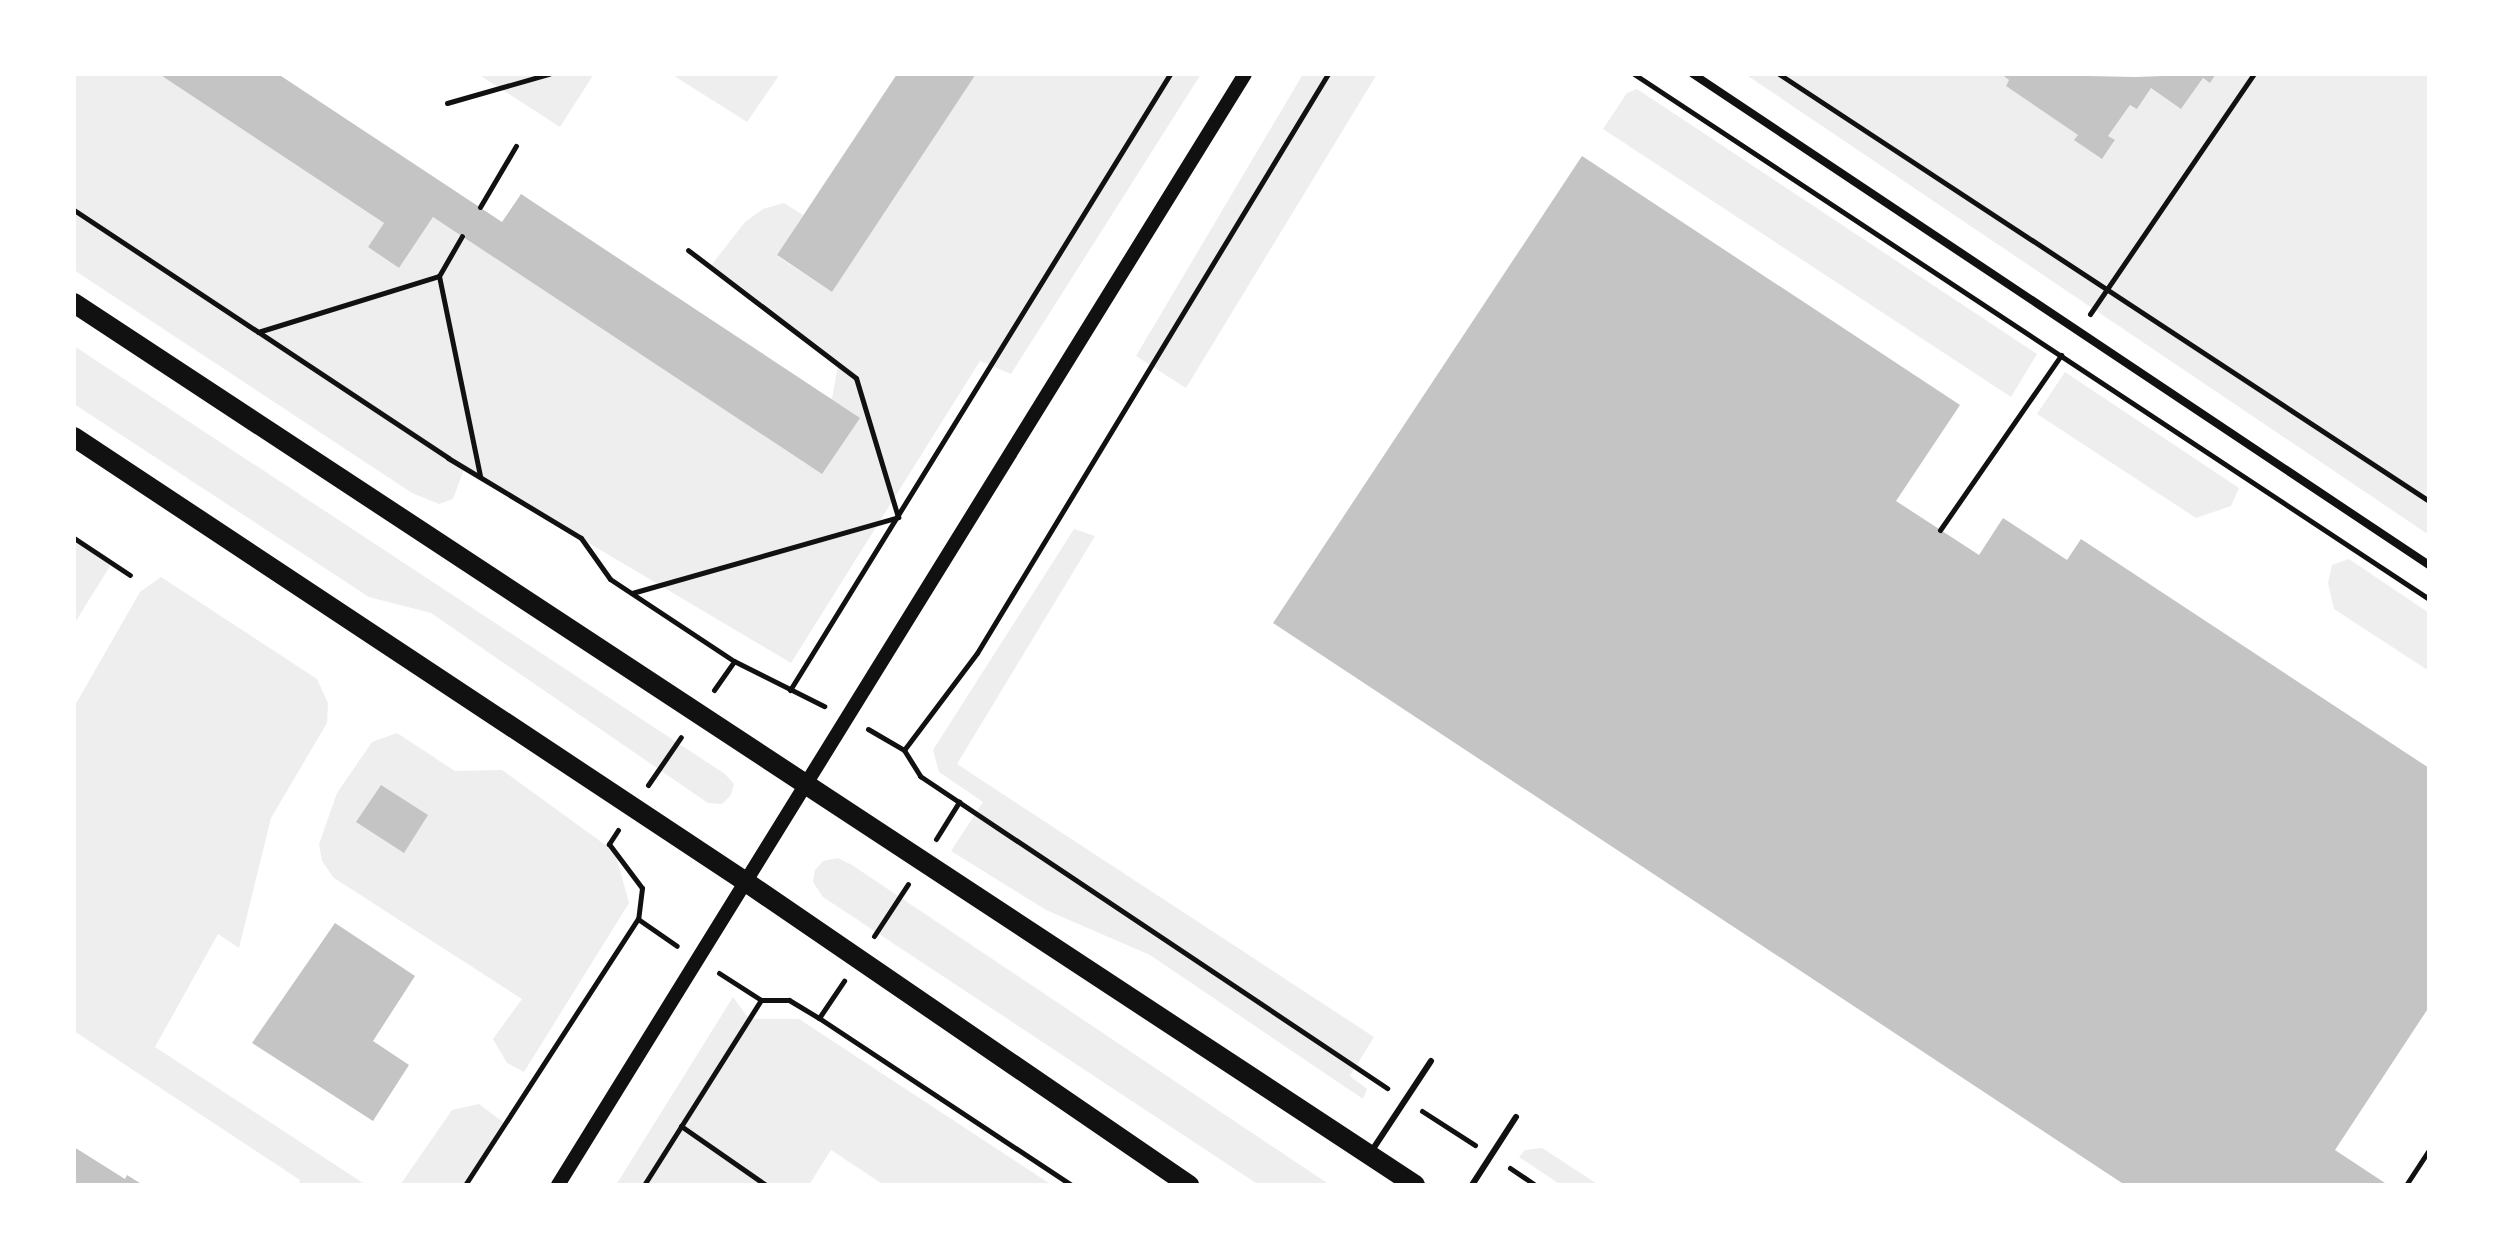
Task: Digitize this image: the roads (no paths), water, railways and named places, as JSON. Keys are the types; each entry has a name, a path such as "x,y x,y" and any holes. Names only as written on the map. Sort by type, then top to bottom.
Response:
{"main road":[{"path":"74,303 921,863 1415,1185"},
{"path":"74,437 746,882 1189,1185"}],"street":[{"path":"558,1185 1245,74"},
{"path":"1693,74 2429,565"}],"lane":[{"path":"1369,1155 1431,1061"},
{"path":"1472,1185 1516,1117"}]}
